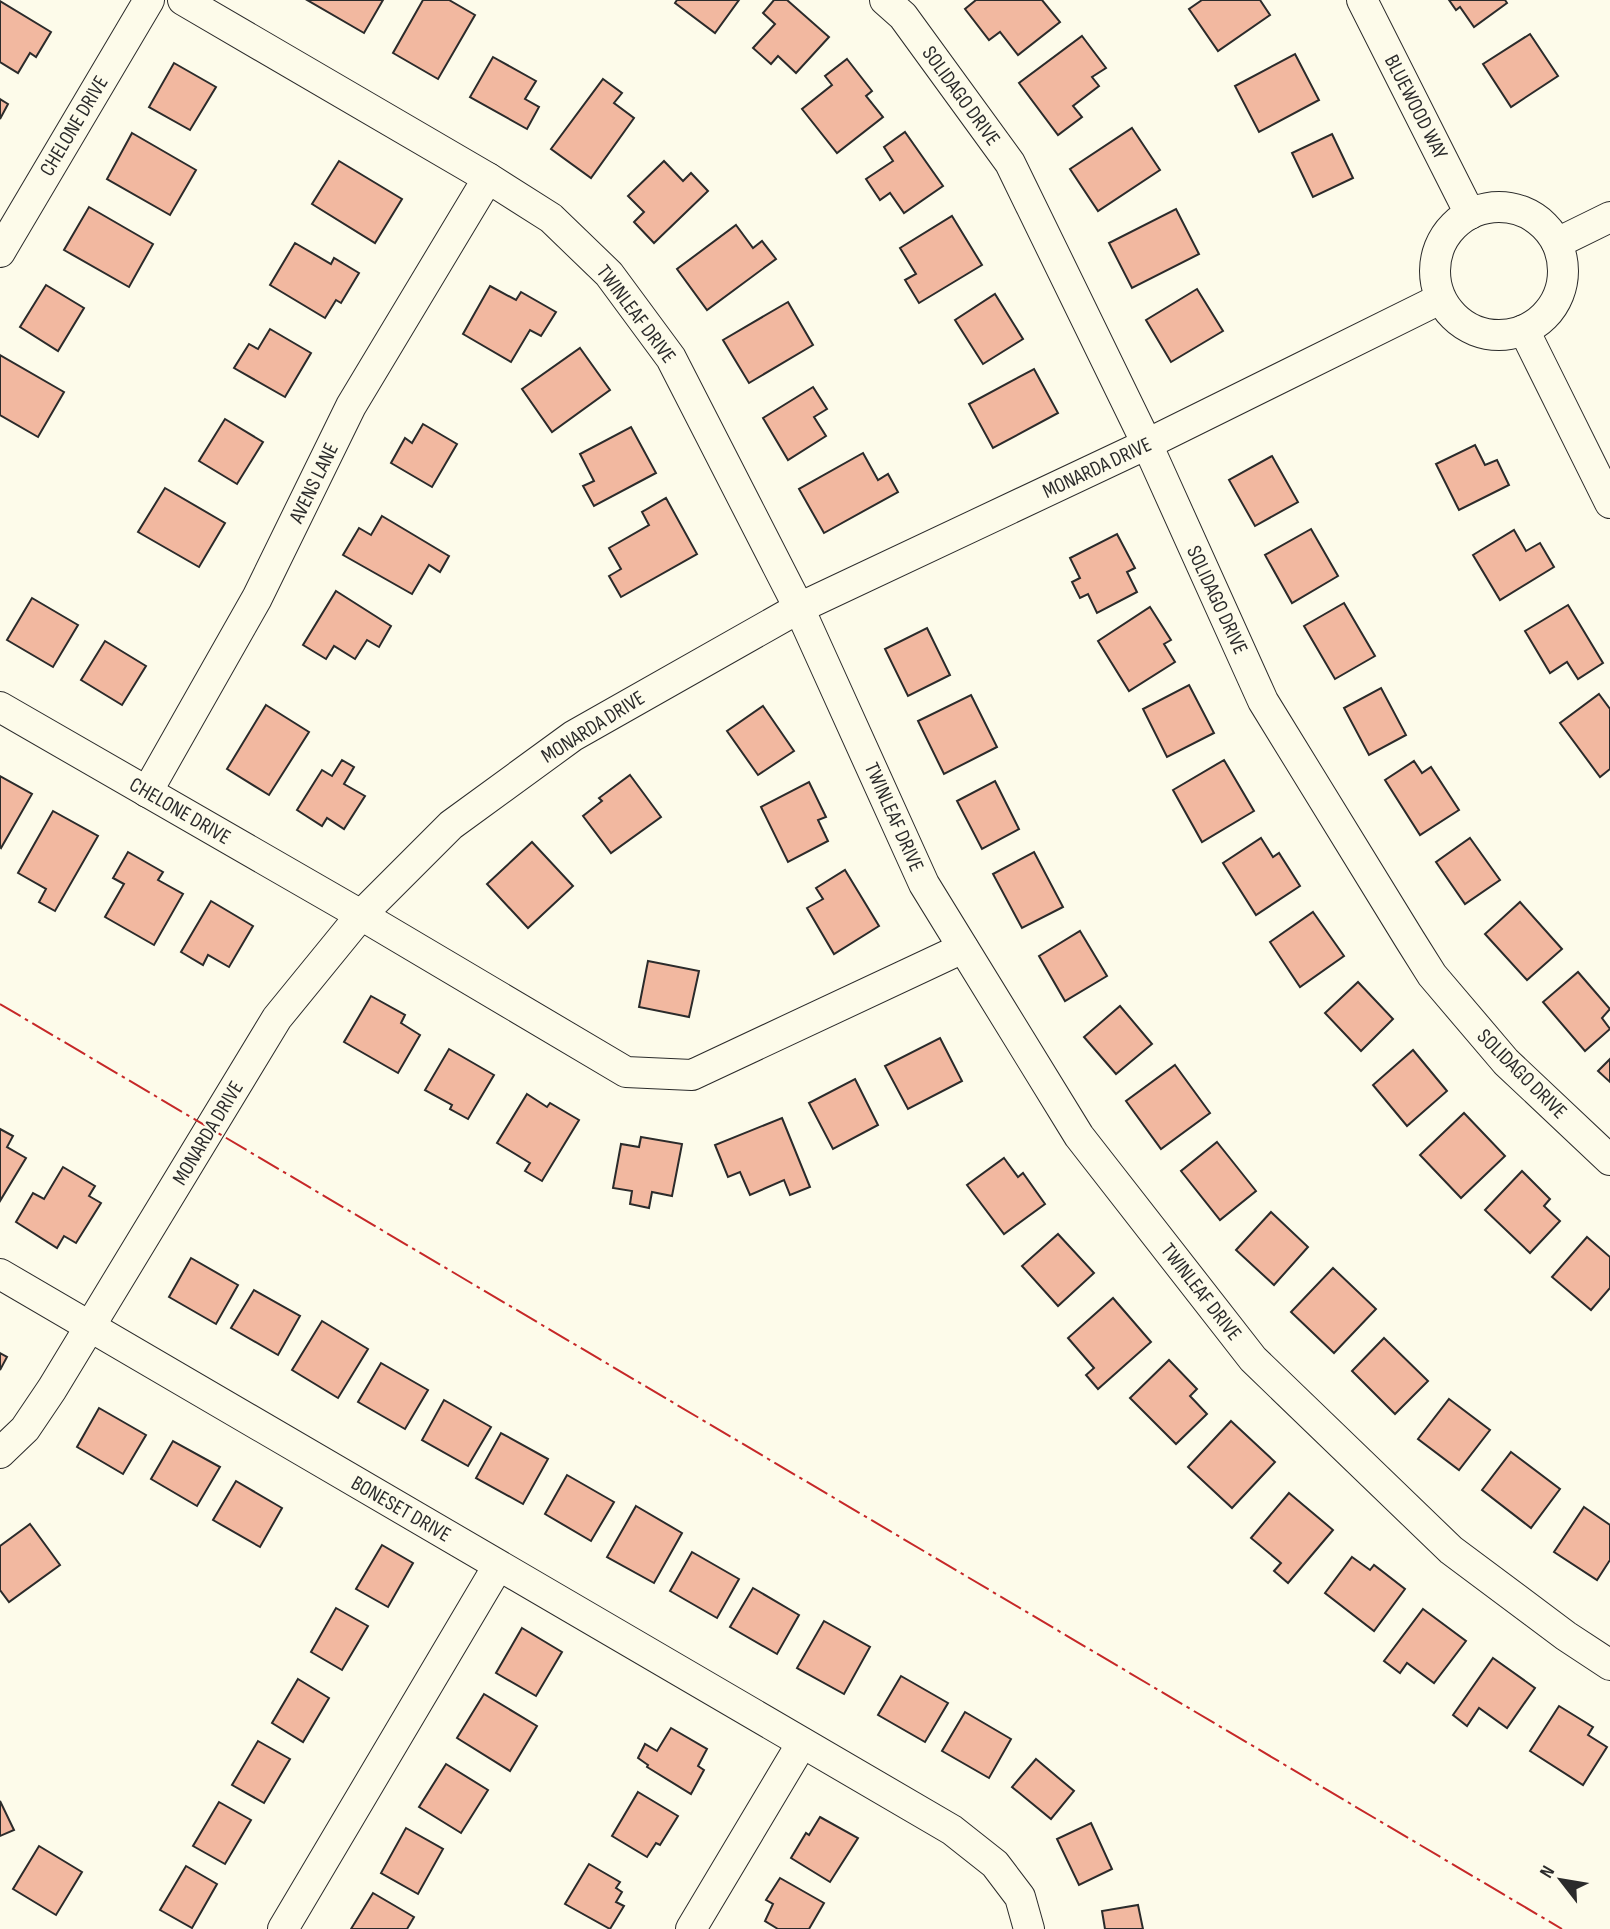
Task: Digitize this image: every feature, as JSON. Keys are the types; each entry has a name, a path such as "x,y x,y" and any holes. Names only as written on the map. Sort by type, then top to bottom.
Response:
{"street":[{"name":"CHELONE DRIVE","path":"0,251 149,0"},
{"name":"TWINLEAF DRIVE","path":"183,0 488,178 551,218 609,274 671,358 799,608 924,884 1079,1136 1253,1359 1451,1550 1566,1636 1610,1665"},
{"name":"SOLIDAGO DRIVE","path":"885,0 903,16 1010,163 1147,444 1264,701 1432,975 1506,1062 1610,1160"},
{"name":"BLUEWOOD WAY","path":"1362,0 1470,214"},
{"name":"AVENS LANE","path":"147,792 257,598 351,406 488,178"},
{"path":"1503,206 1525,212 1544,225 1557,243 1563,263 1562,285 1553,306 1538,323 1516,334 1494,336 1472,330 1454,318 1440,299 1435,279 1436,256 1445,236 1461,219 1470,214 1481,209 1503,206"},
{"path":"1557,243 1610,217"},
{"name":"MONARDA DRIVE","path":"0,1453 25,1429 91,1328 277,1018 361,915 451,825 573,736 799,608 1147,444 1440,299"},
{"path":"1524,330 1610,503"},
{"name":"CHELONE DRIVE","path":"0,707 361,915 626,1072 692,1075 963,948"},
{"name":"BONESET DRIVE","path":"0,1274 952,1830 995,1864 1020,1897 1029,1929"},
{"path":"283,1929 498,1566"},
{"path":"691,1929 802,1743"}],"building":[{"path":"307,0 383,0 364,33"},
{"path":"423,0 449,0 475,15 438,79 393,53"},
{"path":"677,0 739,0 715,33 675,3"},
{"path":"774,0 787,0 829,37 796,73 778,56 771,64 753,48 775,24 763,13"},
{"path":"976,0 1042,0 1060,22 1018,55 1000,32 989,40 965,9"},
{"path":"1202,0 1260,0 1270,15 1218,51 1189,9"},
{"path":"1449,0 1505,0 1507,3 1474,27 1460,7 1456,10"},
{"path":"0,1 51,32 36,57 30,53 18,73 0,62"},
{"path":"1530,34 1558,76 1511,107 1483,64"},
{"path":"1082,36 1106,68 1092,77 1099,86 1073,106 1082,117 1058,135 1019,83"},
{"path":"1295,54 1319,100 1259,132 1235,86"},
{"path":"493,57 536,81 525,99 539,107 527,129 470,97"},
{"path":"847,59 872,91 866,96 883,117 837,153 802,109 832,85 825,76"},
{"path":"174,63 216,87 190,130 149,107"},
{"path":"603,79 622,93 614,103 634,118 591,178 551,149"},
{"path":"0,99 8,104 0,119"},
{"path":"1132,128 1160,170 1098,211 1070,169"},
{"path":"905,132 943,186 904,213 890,193 880,200 866,179 893,161 884,147"},
{"path":"132,133 196,170 170,215 107,179"},
{"path":"1332,134 1353,178 1313,197 1292,153"},
{"path":"339,161 402,199 375,243 312,204"},
{"path":"664,161 683,181 691,173 708,191 654,243 634,222 644,212 628,196"},
{"path":"89,207 153,244 129,287 64,250"},
{"path":"1176,209 1199,254 1132,288 1109,243"},
{"path":"952,216 982,265 919,303 905,280 916,274 900,248"},
{"path":"736,225 753,248 762,241 776,259 707,310 677,269"},
{"path":"295,243 331,264 334,258 359,273 341,303 336,300 325,318 270,285"},
{"path":"46,285 84,308 58,351 20,327"},
{"path":"490,286 516,300 521,292 556,312 541,336 530,330 511,362 463,334"},
{"path":"1197,289 1223,331 1171,362 1146,320"},
{"path":"995,294 1023,339 983,364 955,320"},
{"path":"788,302 813,345 749,383 723,340"},
{"path":"270,329 311,353 285,397 234,368 249,344 258,349"},
{"path":"580,348 610,390 552,432 522,389"},
{"path":"0,355 64,392 38,437 0,415"},
{"path":"1034,369 1058,413 993,448 969,404"},
{"path":"813,387 827,409 814,417 826,436 788,460 763,418"},
{"path":"225,419 263,442 237,484 199,461"},
{"path":"423,424 457,444 432,487 391,463 405,438 412,443"},
{"path":"631,427 656,473 594,506 583,486 594,481 580,454"},
{"path":"1475,445 1485,465 1497,460 1509,485 1459,510 1436,464"},
{"path":"863,453 878,480 888,474 898,492 824,533 799,489"},
{"path":"1272,456 1298,502 1255,526 1229,480"},
{"path":"165,488 225,523 199,567 138,532"},
{"path":"666,498 697,554 621,597 609,576 621,569 609,548 649,525 642,512"},
{"path":"382,516 449,556 440,572 429,565 412,594 343,555 359,528 371,535"},
{"path":"1311,529 1338,576 1292,603 1265,555"},
{"path":"1514,530 1526,551 1540,543 1554,567 1500,600 1473,555"},
{"path":"1117,534 1135,568 1127,572 1137,592 1097,613 1088,594 1080,598 1072,582 1080,578 1070,558"},
{"path":"336,591 391,626 379,647 367,640 355,659 334,646 326,659 303,645"},
{"path":"32,598 78,625 53,667 7,640"},
{"path":"1344,603 1375,656 1335,679 1304,626"},
{"path":"1568,605 1603,663 1578,679 1567,662 1550,673 1525,631"},
{"path":"1150,607 1171,640 1164,644 1175,662 1129,691 1098,641"},
{"path":"927,628 950,675 908,696 885,649"},
{"path":"105,641 146,666 122,705 81,680"},
{"path":"1189,685 1214,733 1167,757 1143,709"},
{"path":"1381,688 1406,735 1369,755 1344,708"},
{"path":"1599,694 1610,709 1610,769 1600,777 1560,723"},
{"path":"971,695 997,747 944,774 918,721"},
{"path":"266,705 309,732 269,795 227,769"},
{"path":"763,706 794,751 758,775 727,731"},
{"path":"342,760 354,767 344,784 365,796 344,829 327,818 322,826 297,810 322,770 332,776"},
{"path":"1224,760 1254,811 1202,842 1173,790"},
{"path":"1414,761 1422,773 1431,767 1459,810 1420,835 1385,780"},
{"path":"630,775 661,817 611,853 583,816 602,801 599,798"},
{"path":"0,776 32,794 1,848 0,847"},
{"path":"995,781 1019,829 982,849 957,801"},
{"path":"809,782 826,817 818,820 828,841 788,862 761,807"},
{"path":"53,811 98,836 55,911 39,902 46,889 18,873"},
{"path":"1261,838 1273,857 1279,853 1300,886 1256,915 1223,863"},
{"path":"1470,838 1500,880 1465,904 1436,862"},
{"path":"532,842 573,886 528,928 487,884"},
{"path":"128,852 163,872 158,880 183,894 154,945 105,917 124,884 113,878"},
{"path":"1034,852 1063,907 1022,928 993,874"},
{"path":"845,870 879,926 834,954 807,908 823,899 816,888"},
{"path":"211,901 253,926 229,967 208,955 203,965 181,952"},
{"path":"1520,902 1562,949 1527,980 1485,934"},
{"path":"1313,912 1344,956 1300,987 1270,942"},
{"path":"1080,931 1107,976 1065,1001 1039,956"},
{"path":"648,961 699,971 689,1017 639,1007"},
{"path":"1578,972 1610,1009 1602,1018 1610,1029 1585,1051 1543,1002"},
{"path":"1358,982 1393,1019 1361,1051 1325,1013"},
{"path":"371,996 405,1015 401,1023 420,1035 398,1073 344,1042"},
{"path":"1120,1006 1152,1044 1116,1074 1084,1037"},
{"path":"940,1038 962,1081 908,1109 885,1066"},
{"path":"449,1049 494,1075 468,1119 450,1109 452,1105 425,1090"},
{"path":"1413,1050 1447,1091 1407,1126 1373,1085"},
{"path":"1610,1059 1610,1082 1598,1071"},
{"path":"1175,1065 1210,1113 1161,1149 1126,1101"},
{"path":"855,1079 878,1125 833,1149 809,1103"},
{"path":"527,1094 547,1107 550,1103 579,1120 542,1181 525,1171 530,1163 497,1143"},
{"path":"1464,1113 1505,1156 1461,1198 1420,1155"},
{"path":"782,1118 810,1187 790,1195 784,1180 750,1195 740,1172 728,1177 715,1145"},
{"path":"0,1129 13,1136 7,1147 26,1158 0,1201"},
{"path":"641,1137 682,1144 672,1196 652,1192 649,1208 630,1204 632,1191 613,1188 621,1144 639,1147"},
{"path":"1217,1142 1256,1191 1220,1220 1181,1171"},
{"path":"1004,1158 1018,1177 1023,1173 1045,1204 1004,1234 967,1185"},
{"path":"63,1167 95,1186 89,1196 101,1203 76,1243 64,1236 57,1248 16,1222 33,1193 44,1199"},
{"path":"1522,1171 1550,1199 1544,1206 1560,1221 1530,1253 1485,1210"},
{"path":"1271,1212 1308,1247 1274,1285 1236,1250"},
{"path":"1058,1234 1094,1273 1058,1306 1022,1266"},
{"path":"1587,1237 1610,1257 1610,1288 1591,1310 1552,1277"},
{"path":"191,1258 238,1285 216,1324 169,1297"},
{"path":"1333,1268 1376,1309 1334,1353 1291,1312"},
{"path":"254,1290 300,1316 278,1355 231,1328"},
{"path":"1113,1298 1151,1342 1098,1389 1086,1375 1094,1368 1068,1338"},
{"path":"322,1321 368,1349 338,1398 292,1370"},
{"path":"1384,1338 1428,1381 1395,1414 1352,1371"},
{"path":"0,1353 7,1357 0,1370"},
{"path":"1169,1360 1197,1389 1190,1396 1207,1414 1176,1444 1130,1398"},
{"path":"381,1363 428,1390 405,1429 358,1402"},
{"path":"1449,1399 1490,1430 1459,1470 1418,1439"},
{"path":"444,1400 491,1427 468,1466 422,1440"},
{"path":"99,1408 146,1435 123,1474 77,1447"},
{"path":"1231,1421 1275,1462 1232,1508 1188,1467"},
{"path":"501,1433 548,1459 523,1504 476,1478"},
{"path":"173,1441 220,1467 197,1506 151,1479"},
{"path":"1511,1452 1560,1489 1531,1528 1482,1490"},
{"path":"567,1475 614,1502 591,1541 545,1514"},
{"path":"236,1481 282,1508 260,1547 213,1520"},
{"path":"1289,1493 1333,1530 1288,1583 1274,1571 1281,1563 1251,1538"},
{"path":"636,1506 682,1533 654,1583 607,1557"},
{"path":"1584,1507 1610,1525 1610,1560 1597,1580 1554,1552"},
{"path":"30,1524 60,1565 9,1602 0,1590 0,1546"},
{"path":"382,1545 413,1563 388,1607 356,1589"},
{"path":"692,1552 739,1579 717,1618 670,1591"},
{"path":"1352,1557 1370,1570 1374,1565 1405,1589 1374,1631 1325,1593"},
{"path":"753,1588 799,1615 777,1654 730,1627"},
{"path":"336,1608 368,1626 342,1670 311,1652"},
{"path":"1423,1609 1466,1641 1434,1683 1407,1663 1400,1673 1384,1661"},
{"path":"824,1621 870,1647 844,1694 797,1668"},
{"path":"522,1628 562,1652 536,1696 496,1673"},
{"path":"1493,1658 1535,1688 1507,1728 1479,1708 1467,1726 1453,1715"},
{"path":"901,1676 948,1703 925,1742 878,1715"},
{"path":"298,1679 329,1698 303,1742 272,1723"},
{"path":"484,1694 537,1726 510,1771 457,1738"},
{"path":"1559,1706 1593,1727 1588,1735 1607,1747 1583,1785 1530,1751"},
{"path":"965,1712 1011,1739 989,1778 942,1751"},
{"path":"671,1728 707,1749 698,1766 704,1770 691,1794 647,1767 648,1765 638,1758 645,1744 657,1751"},
{"path":"258,1741 290,1759 264,1803 232,1785"},
{"path":"1036,1759 1074,1791 1051,1819 1012,1787"},
{"path":"446,1764 488,1790 461,1833 419,1807"},
{"path":"638,1792 678,1816 660,1845 656,1843 647,1857 612,1836"},
{"path":"0,1801 14,1830 0,1836"},
{"path":"219,1802 251,1820 225,1864 193,1846"},
{"path":"820,1817 858,1838 830,1882 791,1858 806,1833 809,1835"},
{"path":"1091,1823 1112,1869 1079,1885 1057,1839"},
{"path":"406,1828 443,1849 418,1894 381,1873"},
{"path":"39,1846 82,1872 56,1915 13,1889"},
{"path":"589,1864 620,1882 616,1888 622,1892 616,1902 624,1906 610,1929 565,1904"},
{"path":"186,1866 217,1884 192,1928 160,1910"},
{"path":"780,1878 824,1903 809,1929 778,1929 765,1921 773,1904 766,1900"},
{"path":"373,1893 414,1917 407,1929 351,1929"},
{"path":"1138,1905 1143,1929 1105,1929 1102,1911"}],"power":[{"path":"0,1004 1562,1929"}]}
